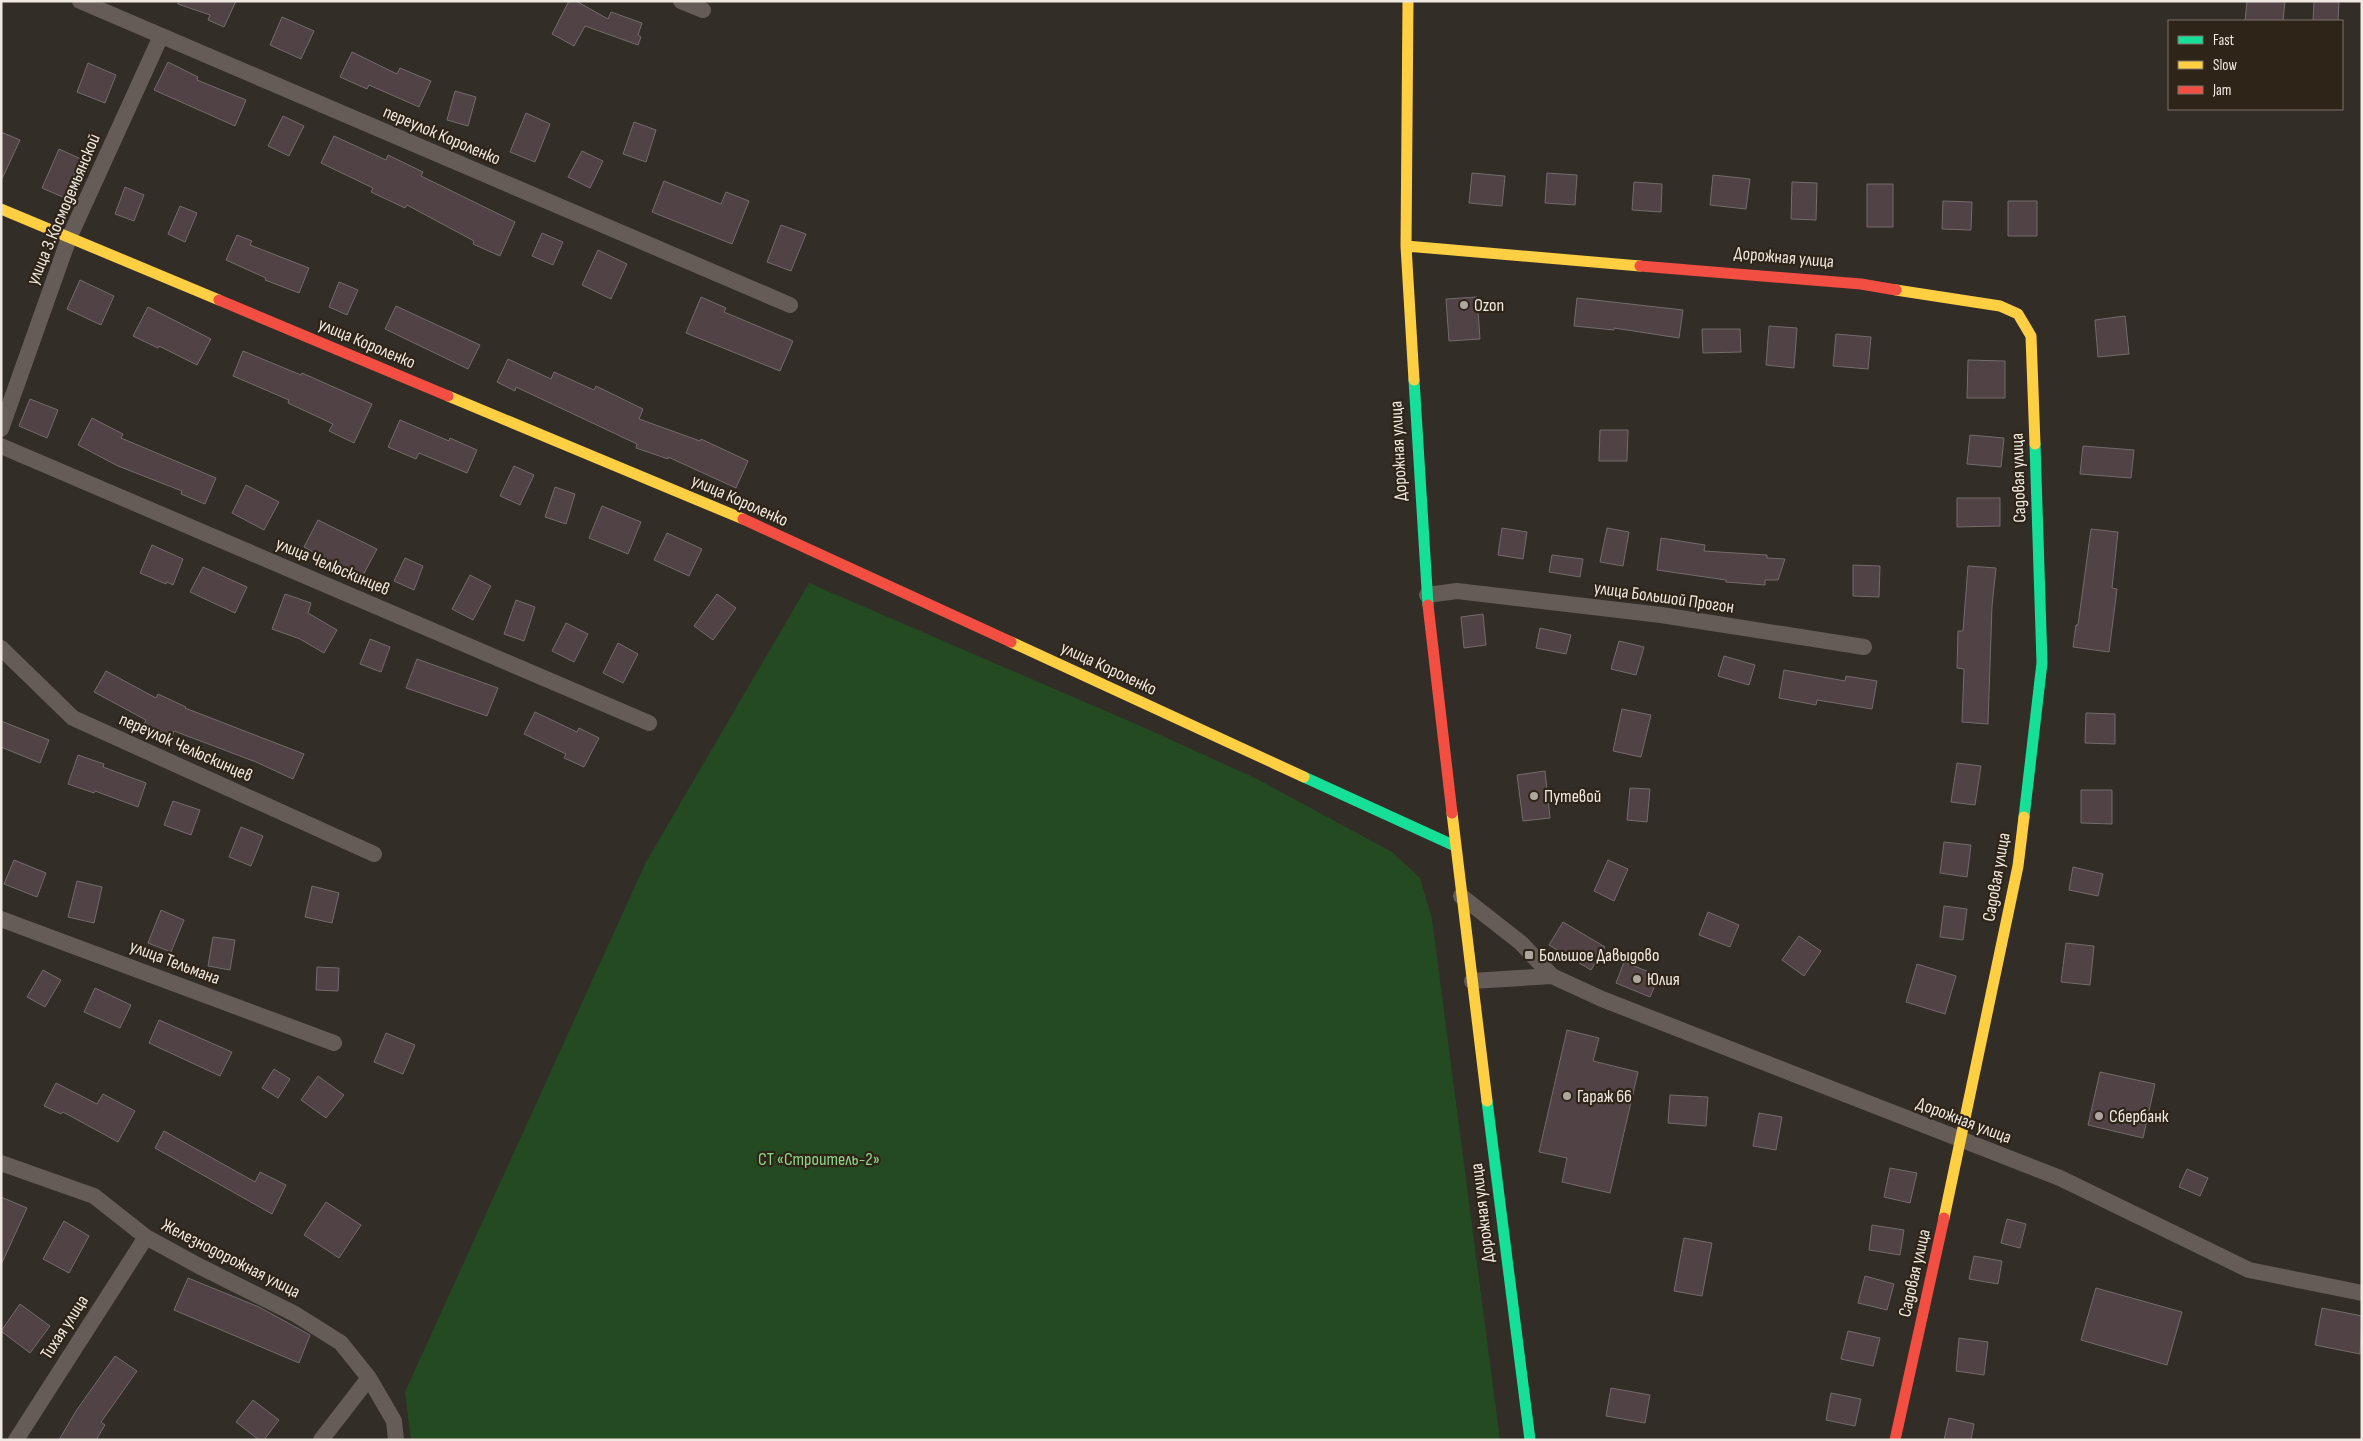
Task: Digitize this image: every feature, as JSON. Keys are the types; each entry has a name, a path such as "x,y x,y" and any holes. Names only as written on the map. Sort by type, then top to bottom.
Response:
{"street":[{"name":"переулок Короленко","path":"80,1 790,305"},
{"path":"681,1 703,10"},
{"name":"Дорожная улица","path":"1408,1 1406,246 1426,594 1461,896 1530,1440"},
{"name":"улица З.Космодемьянской","path":"1,429 69,238 161,36"},
{"name":"улица Короленко","path":"1,209 743,519 1455,846"},
{"name":"Дорожная улица","path":"1406,246 1861,284 2000,306 2018,314"},
{"name":"Садовая улица","path":"1895,1440 1961,1141 2018,866 2042,663 2031,336 2018,314"},
{"name":"улица Челюскинцев","path":"1,446 649,722"},
{"name":"улица Большой Прогон","path":"1426,594 1457,591 1661,615 1864,646"},
{"name":"переулок Челюскинцев","path":"1,648 73,718 374,854"},
{"name":"Дорожная улица","path":"1461,896 1521,943 1552,976 1602,999 1961,1141 2060,1178 2249,1270 2362,1293"},
{"name":"улица Тельмана","path":"1,919 334,1043"},
{"name":"Дорожная улица","path":"1472,981 1552,976"},
{"name":"Железнодорожная улица","path":"1,1164 94,1196 146,1237 295,1314 341,1343 369,1378 394,1421 396,1440"},
{"name":"Тихая улица","path":"16,1440 146,1237"},
{"path":"321,1440 369,1378"}],"green space":[{"name":"СТ «Строитель-2»","path":"809,583 1145,728 1257,779 1392,852 1420,878 1432,919 1500,1440 411,1440 405,1392 646,862"}],"building":[{"path":"178,1 236,1 224,27 208,20 210,15 178,4"},
{"path":"569,1 576,1 608,19 611,12 642,23 638,35 641,37 638,45 585,26 574,46 552,34"},
{"path":"2247,1 2285,1 2283,20 2245,20"},
{"path":"2314,1 2339,1 2338,20 2313,20"},
{"path":"282,17 314,31 301,59 270,45"},
{"path":"352,52 397,74 400,68 431,81 419,107 369,85 367,89 340,77"},
{"path":"168,62 198,77 197,80 246,100 235,126 154,90"},
{"path":"88,63 116,75 105,103 77,92"},
{"path":"455,91 476,97 468,126 447,120"},
{"path":"526,113 550,124 535,162 510,152"},
{"path":"283,116 304,126 289,156 268,146"},
{"path":"634,122 656,130 646,162 623,154"},
{"path":"1,132 20,140 1,181"},
{"path":"334,136 386,160 388,155 423,172 421,176 515,222 500,256 473,244 474,241 407,205 405,208 371,192 373,188 321,163"},
{"path":"59,149 81,159 65,198 42,188"},
{"path":"582,151 603,161 590,188 568,177"},
{"path":"1472,173 1505,176 1502,206 1469,203"},
{"path":"1547,173 1577,175 1575,205 1545,203"},
{"path":"1713,175 1750,179 1746,209 1710,205"},
{"path":"664,181 721,204 726,192 749,201 732,244 652,212"},
{"path":"1634,182 1662,184 1661,212 1632,210"},
{"path":"1792,182 1817,183 1816,220 1791,219"},
{"path":"1867,184 1893,184 1893,227 1867,227"},
{"path":"125,187 144,195 134,221 115,214"},
{"path":"1943,201 1972,202 1971,230 1942,229"},
{"path":"2008,201 2037,201 2037,236 2008,236"},
{"path":"180,206 197,213 185,242 168,234"},
{"path":"781,225 806,234 791,271 767,262"},
{"path":"542,233 563,242 553,265 532,256"},
{"path":"237,235 252,241 250,245 309,268 299,293 265,280 266,278 226,260"},
{"path":"598,250 627,264 611,299 582,285"},
{"path":"80,280 114,296 101,325 67,309"},
{"path":"339,282 358,290 347,315 329,307"},
{"path":"701,297 726,308 724,312 793,341 780,371 686,333"},
{"path":"1477,297 1480,339 1449,341 1446,299"},
{"path":"1577,298 1683,310 1679,338 1614,328 1614,330 1574,326"},
{"path":"396,306 480,345 468,369 385,329"},
{"path":"148,307 211,339 197,365 159,346 158,348 133,336"},
{"path":"2125,316 2129,354 2098,357 2095,320"},
{"path":"1769,326 1797,328 1794,368 1766,365"},
{"path":"1702,329 1740,329 1741,352 1703,353"},
{"path":"1836,334 1871,337 1868,369 1833,366"},
{"path":"243,351 301,375 302,373 372,404 354,443 329,431 333,424 288,403 289,400 233,376"},
{"path":"508,359 551,379 554,372 594,390 596,386 643,409 639,419 700,441 701,439 748,461 736,488 668,457 668,459 636,448 637,444 516,387 515,391 497,382"},
{"path":"1968,360 2005,361 2005,398 1967,398"},
{"path":"30,399 58,410 47,438 19,426"},
{"path":"92,418 123,434 121,438 216,478 205,504 181,494 182,491 118,466 78,445"},
{"path":"400,420 449,441 450,438 477,450 467,473 419,453 416,459 388,447"},
{"path":"1600,430 1628,430 1627,461 1599,461"},
{"path":"1970,435 2004,438 2001,467 1967,464"},
{"path":"2083,446 2134,450 2131,478 2080,474"},
{"path":"514,466 534,475 520,505 500,496"},
{"path":"246,485 279,502 264,530 232,513"},
{"path":"555,487 575,494 566,524 545,517"},
{"path":"1957,498 2000,498 2000,526 1957,527"},
{"path":"602,506 641,522 628,554 589,538"},
{"path":"318,520 377,549 361,579 304,547"},
{"path":"1502,528 1527,532 1523,559 1498,555"},
{"path":"1607,528 1629,532 1623,566 1600,562"},
{"path":"2091,529 2118,532 2112,588 2117,589 2109,652 2073,647 2076,625 2078,625"},
{"path":"667,533 702,549 689,576 654,560"},
{"path":"1661,538 1705,545 1704,551 1767,555 1767,558 1785,559 1778,580 1765,580 1765,585 1726,582 1726,580 1657,570"},
{"path":"152,545 183,559 173,585 140,573"},
{"path":"1552,555 1583,559 1580,577 1549,572"},
{"path":"405,558 423,566 414,590 394,581"},
{"path":"1853,565 1880,566 1879,597 1853,596"},
{"path":"1968,566 1996,568 1992,606 1988,724 1962,722 1964,669 1957,668 1958,631 1963,631"},
{"path":"203,567 247,587 235,613 190,592"},
{"path":"470,575 491,586 473,620 452,609"},
{"path":"285,594 311,603 308,613 337,630 324,653 300,639 272,629"},
{"path":"717,594 736,608 713,640 694,626"},
{"path":"516,600 535,607 524,641 504,634"},
{"path":"1483,614 1486,645 1464,648 1461,617"},
{"path":"566,623 588,634 574,662 552,651"},
{"path":"1540,628 1571,635 1566,654 1536,648"},
{"path":"370,639 390,647 381,672 360,664"},
{"path":"1619,641 1644,647 1636,675 1611,669"},
{"path":"618,643 638,654 623,683 603,673"},
{"path":"1724,656 1755,665 1749,685 1718,676"},
{"path":"417,659 498,688 487,716 406,688"},
{"path":"1784,670 1845,681 1846,676 1877,681 1872,709 1817,700 1816,705 1779,698"},
{"path":"106,671 156,698 158,694 185,708 304,754 293,779 256,762 174,731 172,737 144,724 146,720 94,692"},
{"path":"1622,709 1651,715 1641,757 1613,751"},
{"path":"535,712 577,732 579,728 599,738 584,767 564,758 566,754 524,734"},
{"path":"2086,713 2115,714 2115,744 2085,743"},
{"path":"1,721 49,740 40,763 1,747"},
{"path":"78,755 104,764 103,767 146,783 138,807 95,791 94,793 68,784"},
{"path":"1957,763 1981,766 1975,805 1951,802"},
{"name":"Путевой","path":"1545,771 1550,818 1523,821 1517,775"},
{"path":"1630,788 1650,789 1647,822 1627,820"},
{"path":"2081,790 2112,790 2112,824 2081,823"},
{"path":"173,801 200,810 191,835 164,825"},
{"path":"241,827 263,836 251,866 229,857"},
{"path":"1944,842 1971,845 1967,877 1940,873"},
{"path":"14,860 46,873 37,897 4,884"},
{"path":"1608,860 1628,869 1614,901 1594,891"},
{"path":"2073,867 2103,874 2098,896 2069,890"},
{"path":"77,881 102,887 94,923 68,917"},
{"path":"312,886 339,893 332,923 305,917"},
{"path":"1944,906 1967,909 1963,940 1940,937"},
{"path":"161,910 184,920 171,952 148,943"},
{"path":"1708,912 1739,925 1730,947 1699,935"},
{"path":"1563,922 1605,947 1591,970 1549,945"},
{"path":"1799,936 1821,951 1804,976 1782,960"},
{"path":"213,937 235,940 230,970 208,966"},
{"path":"2066,943 2094,946 2090,985 2061,982"},
{"name":"Юлия","path":"1624,962 1659,976 1650,997 1616,983"},
{"path":"1917,964 1956,976 1945,1014 1906,1002"},
{"path":"317,967 339,968 338,991 316,990"},
{"path":"43,970 61,980 45,1007 27,997"},
{"path":"95,988 131,1005 120,1028 84,1012"},
{"path":"159,1020 232,1052 220,1076 149,1043"},
{"path":"1567,1030 1599,1038 1593,1061 1638,1072 1610,1193 1562,1182 1567,1158 1539,1152"},
{"path":"386,1033 415,1045 403,1074 374,1062"},
{"path":"274,1069 290,1079 278,1098 262,1088"},
{"path":"2100,1072 2155,1084 2143,1138 2088,1125"},
{"path":"318,1076 344,1095 326,1118 301,1100"},
{"path":"56,1083 97,1104 103,1094 135,1111 118,1142 63,1112 61,1114 44,1106"},
{"path":"1670,1095 1708,1097 1706,1126 1668,1123"},
{"path":"1759,1113 1782,1117 1776,1150 1753,1146"},
{"path":"164,1131 255,1182 260,1172 286,1185 272,1214 155,1148"},
{"path":"1890,1168 1917,1173 1910,1203 1884,1197"},
{"path":"2187,1169 2208,1178 2200,1196 2179,1187"},
{"path":"1,1197 27,1208 1,1265"},
{"path":"326,1202 361,1225 339,1258 304,1235"},
{"path":"2007,1219 2026,1224 2020,1248 2001,1243"},
{"path":"64,1221 89,1236 69,1273 43,1259"},
{"path":"1872,1225 1904,1230 1900,1255 1869,1250"},
{"path":"1684,1238 1712,1243 1702,1296 1674,1291"},
{"path":"1974,1256 2002,1261 1998,1284 1969,1279"},
{"path":"1865,1276 1894,1284 1887,1310 1858,1303"},
{"path":"188,1278 259,1307 310,1335 299,1363 174,1310"},
{"path":"2096,1288 2182,1312 2167,1365 2081,1340"},
{"path":"20,1304 50,1326 30,1353 1,1331"},
{"path":"2322,1308 2362,1316 2360,1354 2315,1345"},
{"path":"1848,1331 1880,1338 1873,1366 1841,1359"},
{"path":"1959,1338 1988,1342 1984,1375 1956,1371"},
{"path":"115,1356 137,1371 101,1422 105,1425 96,1440 59,1440 76,1411"},
{"path":"1611,1388 1650,1395 1645,1423 1606,1416"},
{"path":"1831,1393 1861,1399 1855,1426 1826,1420"},
{"path":"253,1400 279,1420 264,1440 259,1440 236,1422"},
{"path":"1949,1418 1974,1424 1971,1440 1944,1440"}],"traffic: fast":[{"path":"1414,380 1428,605"},
{"path":"2024,817 2042,663 2035,444"},
{"path":"1304,777 1455,846"},
{"path":"1487,1101 1530,1440"}],"traffic: slow":[{"path":"1408,1 1406,246 1414,380"},
{"path":"1,209 219,300"},
{"path":"1406,246 1640,266"},
{"path":"1896,290 2000,306 2018,314 2031,336 2035,444"},
{"path":"448,396 743,519"},
{"path":"1011,642 1304,777"},
{"path":"1452,813 1487,1101"},
{"path":"1944,1218 2018,866 2024,817"}],"traffic: jam":[{"path":"1640,266 1861,284 1896,290"},
{"path":"219,300 448,396"},
{"path":"743,519 1011,642"},
{"path":"1428,605 1452,813"},
{"path":"1895,1440 1944,1218"}],"place":[{"name":"Ozon","path":"1464,305"},
{"name":"Путевой","path":"1534,796"},
{"name":"Большое Давыдово","path":"1529,955"},
{"name":"Юлия","path":"1637,979"},
{"name":"Гараж 66","path":"1567,1096"},
{"name":"Сбербанк","path":"2099,1116"}]}
